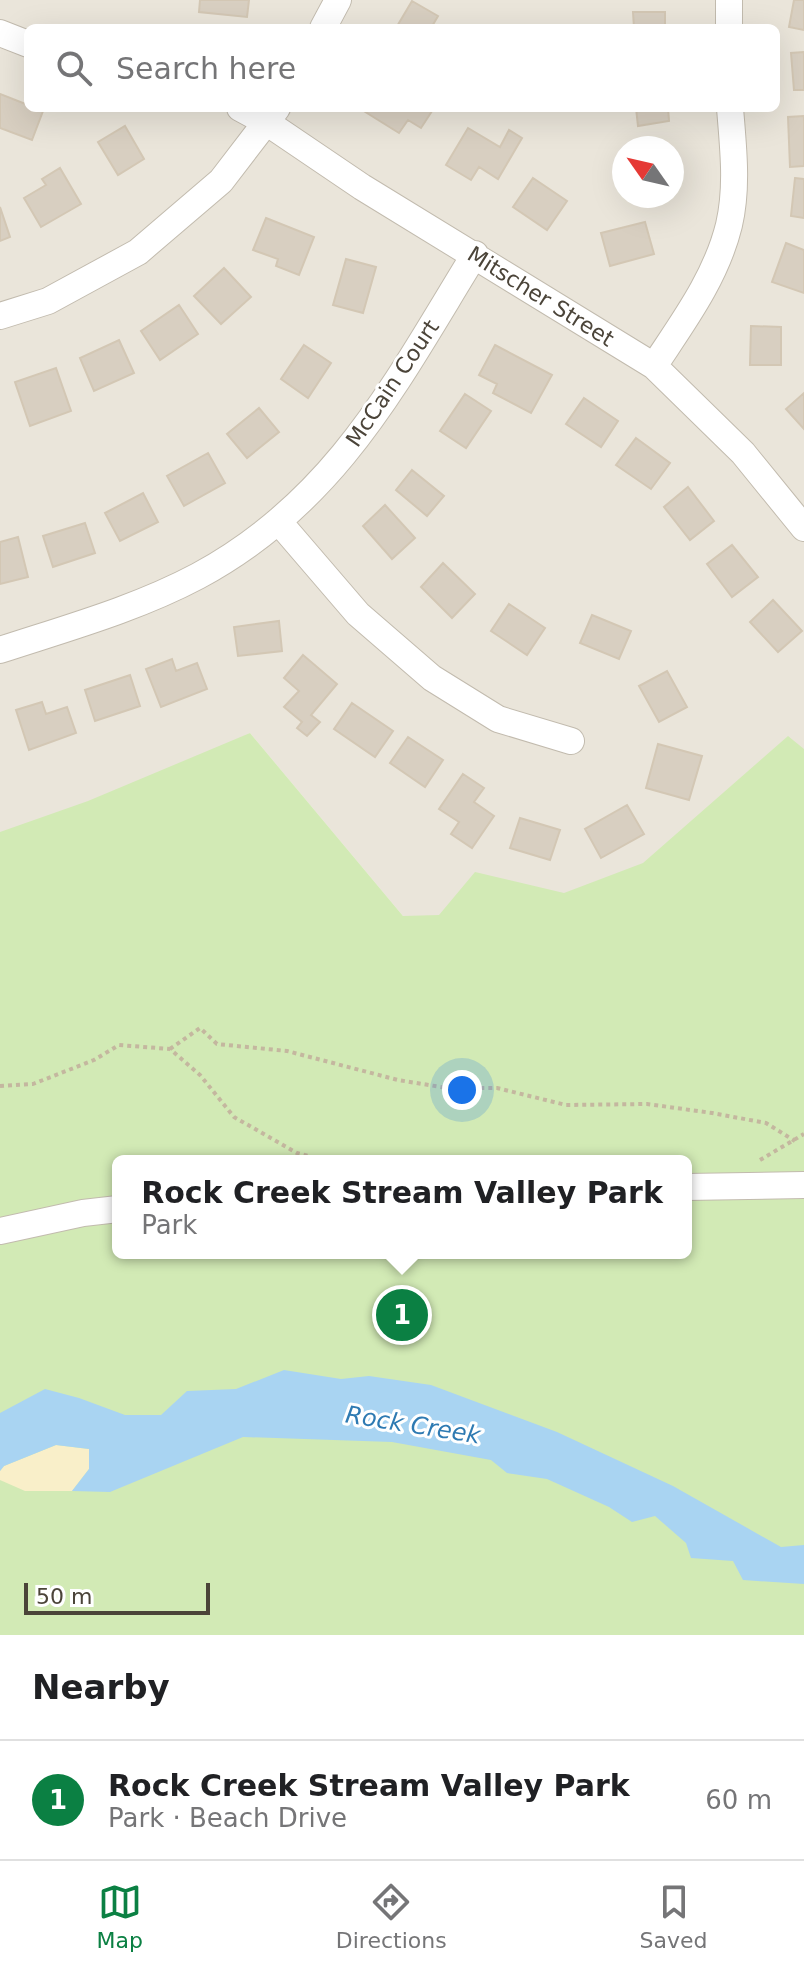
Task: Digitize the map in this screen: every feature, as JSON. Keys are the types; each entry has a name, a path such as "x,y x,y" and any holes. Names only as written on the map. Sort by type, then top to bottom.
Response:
{"street":[{"path":"325,24 338,0"},
{"path":"729,0 729,24"},
{"path":"0,33 24,42"},
{"path":"654,366 706,286 729,224 734,166 730,112"},
{"path":"0,316 48,301 138,252 221,181 272,115"},
{"name":"Mitscher Street","path":"272,115 362,187 654,366 743,453 804,528"},
{"name":"McCain Court","path":"0,650 120,611 160,593 199,575 279,522 327,477 376,416 475,254"},
{"path":"279,522 358,614 432,678 498,719 571,741"},
{"path":"692,1187 804,1185"},
{"path":"0,1231 112,1210"}],"path":[{"path":"170,1049 200,1028 217,1044 287,1051 398,1080 447,1088 497,1088 566,1105 647,1104 712,1113 766,1123 795,1141"},
{"path":"0,1086 33,1084 94,1060 119,1045 170,1049 200,1075 234,1117 304,1155"}],"shaded area":[{"path":"0,0 804,0 804,766 632,919 403,916 250,733 195,764 0,837"}],"green space":[{"path":"250,733 403,916 439,915 475,872 564,893 643,863 788,736 804,749 804,1635 0,1635 0,832 88,801"}],"sand":[{"path":"56,1445 89,1449 89,1469 72,1491 25,1491 0,1480 0,1471 4,1466"}],"water":[{"name":"Rock Creek","path":"284,1370 341,1379 369,1376 431,1385 557,1432 673,1486 781,1547 804,1545 804,1584 743,1580 733,1561 691,1558 686,1543 655,1516 632,1522 609,1507 547,1479 507,1473 491,1460 392,1442 243,1437 110,1492 72,1491 89,1469 89,1449 56,1445 4,1466 0,1471 0,1413 45,1389 125,1415 161,1415 187,1391 236,1389"}],"building":[{"path":"200,0 249,0 247,17 199,12"},
{"path":"794,0 804,0 804,30 789,27"},
{"path":"412,1 438,16 433,24 398,24"},
{"path":"633,12 665,12 665,24 634,24"},
{"path":"804,52 804,90 794,90 791,53"},
{"path":"0,94 24,103 24,112 43,112 32,140 0,128"},
{"path":"365,112 431,112 421,128 408,120 399,133"},
{"path":"636,112 668,112 669,121 638,126"},
{"path":"804,116 804,166 790,167 788,117"},
{"path":"125,126 144,159 118,175 98,142"},
{"path":"468,128 500,147 509,130 522,138 498,179 479,167 471,180 446,165"},
{"path":"60,168 81,204 41,227 24,198 46,185 42,179"},
{"path":"533,178 567,201 547,230 513,207"},
{"path":"795,178 804,179 804,218 791,216"},
{"path":"0,207 10,237 0,241"},
{"path":"266,218 314,237 299,275 276,266 278,259 253,250"},
{"path":"645,222 654,254 610,266 601,233"},
{"path":"786,243 804,250 804,293 772,282"},
{"path":"346,259 376,267 363,313 333,305"},
{"path":"224,268 251,297 221,324 194,296"},
{"path":"179,305 198,334 160,360 141,331"},
{"path":"751,326 781,327 781,365 750,365"},
{"path":"119,340 134,373 94,391 80,358"},
{"path":"304,345 331,363 308,398 281,379"},
{"path":"495,345 552,375 531,413 493,393 497,384 479,375"},
{"path":"56,368 71,411 30,426 15,382"},
{"path":"804,393 804,429 786,409"},
{"path":"465,394 491,411 466,448 440,431"},
{"path":"584,398 618,421 601,447 566,424"},
{"path":"259,408 279,432 247,458 227,434"},
{"path":"636,438 670,463 651,489 616,465"},
{"path":"208,453 225,483 184,506 167,476"},
{"path":"412,470 444,496 427,516 396,490"},
{"path":"688,487 714,521 690,540 664,507"},
{"path":"143,493 158,522 120,541 105,513"},
{"path":"385,505 415,538 392,559 363,526"},
{"path":"85,523 95,553 53,567 43,536"},
{"path":"18,537 28,577 0,584 0,542"},
{"path":"732,545 758,577 732,597 707,564"},
{"path":"443,563 475,594 452,618 421,587"},
{"path":"773,600 802,631 778,652 750,622"},
{"path":"509,604 545,628 527,655 491,631"},
{"path":"592,615 631,631 619,659 580,643"},
{"path":"279,621 282,651 238,656 234,627"},
{"path":"303,655 337,684 311,715 320,722 307,736 297,728 302,722 284,707 299,691 284,678"},
{"path":"172,659 176,671 197,663 207,689 161,707 146,669"},
{"path":"667,671 687,707 659,722 639,686"},
{"path":"130,675 140,706 95,721 85,690"},
{"path":"42,702 46,714 67,707 76,733 29,750 16,710"},
{"path":"352,703 393,731 375,757 334,729"},
{"path":"408,737 443,760 425,787 390,763"},
{"path":"658,744 702,756 689,800 646,788"},
{"path":"463,774 484,788 474,802 494,816 472,848 451,834 459,822 439,809"},
{"path":"627,805 644,834 601,858 585,829"},
{"path":"520,818 560,830 550,860 510,848"}],"place":[{"name":"Rock Creek Stream Valley Park","path":"402,1315"}]}
